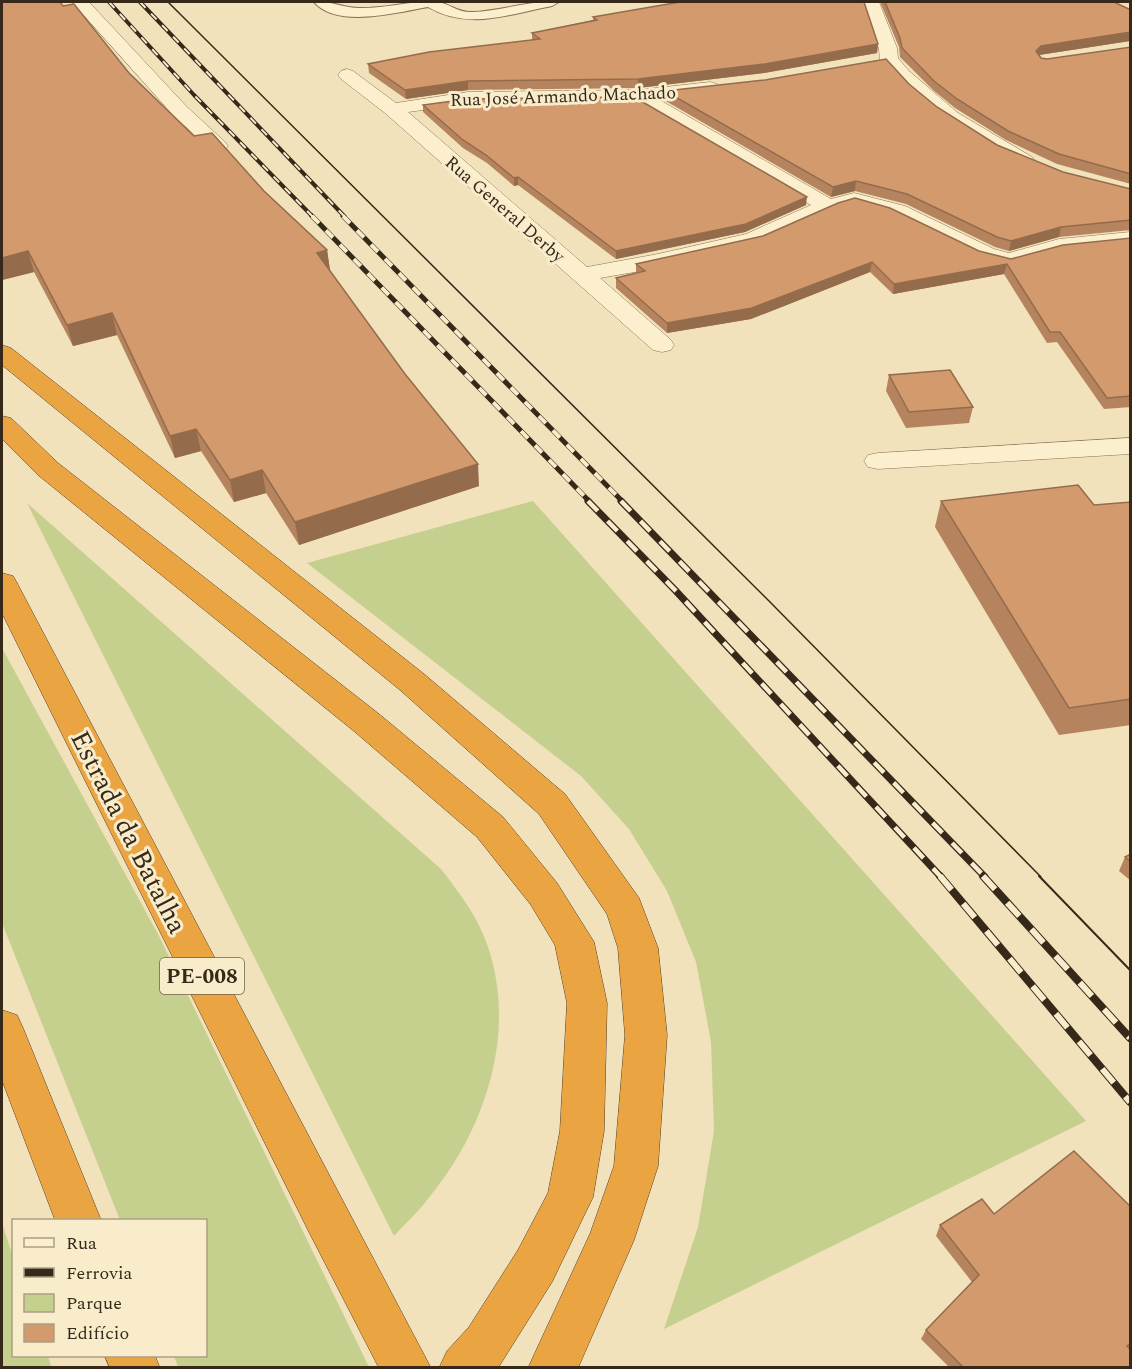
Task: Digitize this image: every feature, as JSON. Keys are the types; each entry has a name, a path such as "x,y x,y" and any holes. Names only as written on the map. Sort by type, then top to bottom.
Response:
{"highway":[{"path":"2,352 412,682 552,804 625,909 638,948 646,1035 644,1093 636,1166 610,1240 553,1368"},
{"path":"2,424 48,469 368,723 490,827 544,894 574,942 587,1003 582,1131 570,1197 535,1266 486,1344 464,1368"},
{"name":"Estrada da Batalha","path":"2,583 325,1216 406,1368"},
{"path":"2,1028 77,1219"}],"street":[{"path":"80,2 180,111 218,146"},
{"path":"871,2 888,48 889,59 901,76 937,106 999,147 1041,168"},
{"path":"868,62 889,59"},
{"name":"Rua General Derby","path":"347,75 392,110 662,345"},
{"name":"Rua José Armando Machado","path":"392,110 468,98 638,96 730,85"},
{"path":"638,96 828,206"},
{"path":"581,275 658,261 753,239 845,200 866,201 897,212 986,254 1009,260 1059,246 1131,239"},
{"path":"878,461 1131,446"}],"lane":[{"path":"321,2 338,10 359,12 431,2 448,13 471,16 552,2"}],"green space":[{"path":"533,501 1086,1121 664,1329 698,1227 714,1131 711,1042 696,962 667,891 629,829 581,776 307,563"},
{"path":"27,503 441,869 479,925 494,967 499,1002 498,1036 493,1070 483,1104 469,1136 451,1167 427,1201 394,1236"},
{"path":"2,648 159,936 369,1367 178,1367 174,1357 207,1357 207,1219 120,1219 2,923"},
{"path":"2,1223 12,1254 12,1357 48,1357 51,1366 2,1367"}],"building":[{"path":"2,2 60,2 63,6 74,4 129,73 194,136 212,133 264,191 327,250 317,253 405,374 478,464 295,522 262,470 230,480 196,429 170,436 112,313 67,325 28,251 2,258"},
{"path":"680,2 864,2 878,44 765,64 638,79 468,81 405,90 368,64 429,52 540,39 532,33 597,20 593,17"},
{"path":"885,2 1114,2 1131,10 1131,32 1041,46 1036,51 1041,58 1047,59 1131,47 1131,174 1059,154 1008,131 957,99 934,81 902,48"},
{"path":"886,59 909,84 937,107 997,145 1063,172 1131,189 1131,220 1061,227 1011,241 997,237 907,194 856,181 833,187 665,91 765,80"},
{"path":"634,97 807,197 746,224 616,251 518,177 514,178 463,140 423,105 468,99"},
{"path":"855,198 890,208 979,251 1011,259 1063,245 1131,238 1131,396 1107,398 1060,332 1050,332 1007,264 894,284 872,262 752,308 667,323 616,278 645,271 636,264 763,236 838,203"},
{"path":"950,370 973,407 909,412 889,375"},
{"path":"1078,485 1094,505 1131,502 1131,699 1069,708 941,501"},
{"path":"1131,854 1131,862 1125,857"},
{"path":"1074,1151 1131,1207 1131,1343 1127,1346 1131,1350 1131,1366 1128,1368 964,1368 926,1330 979,1275 940,1225 982,1199 994,1214"}],"tram line":[{"path":"168,2 772,604 1041,877"},
{"path":"1039,876 1130,970"}],"railway":[{"path":"109,2 194,95 313,217"},
{"path":"140,2 345,217"},
{"path":"312,216 590,502"},
{"path":"343,216 623,502"},
{"path":"588,501 675,590 941,877"},
{"path":"621,501 985,877"},
{"path":"940,876 1130,1102"},
{"path":"983,876 1130,1038"}]}
